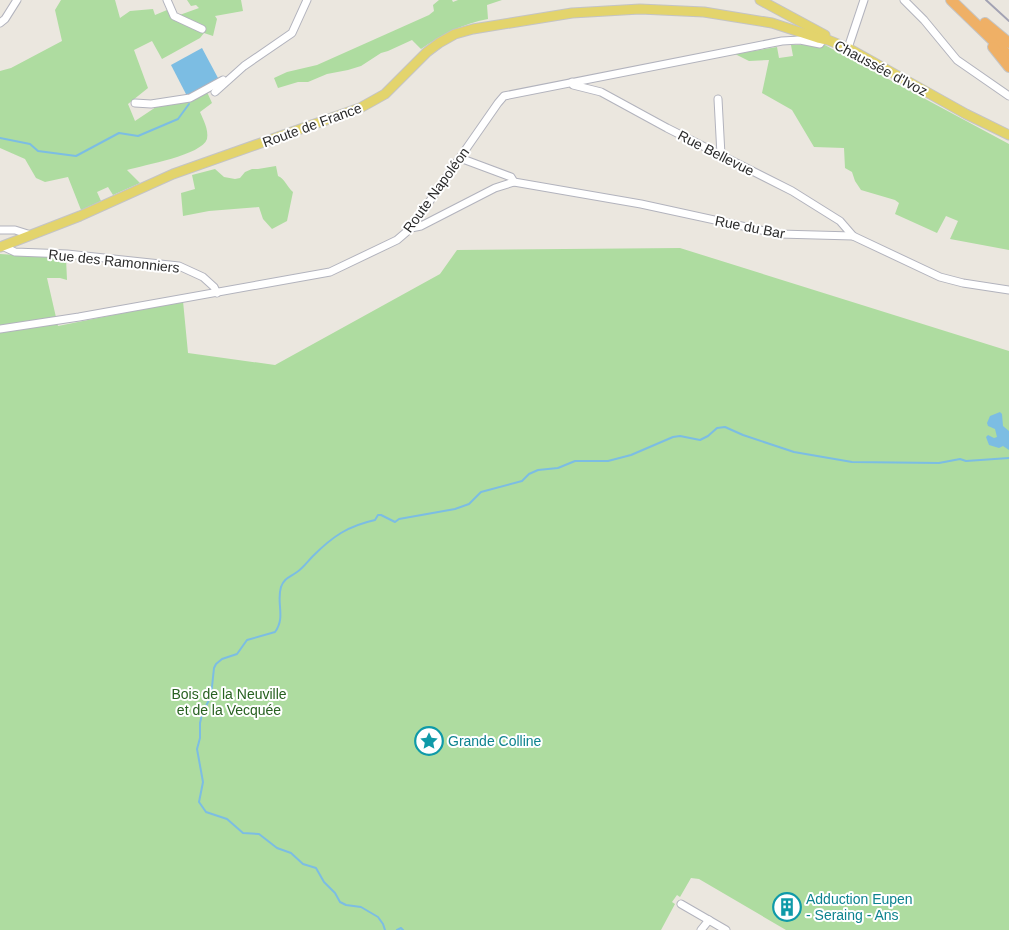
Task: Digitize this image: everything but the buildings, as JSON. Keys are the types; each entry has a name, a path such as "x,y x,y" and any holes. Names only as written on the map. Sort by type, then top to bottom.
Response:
{"highway":[{"path":"950,0 1009,43"},
{"path":"960,0 1009,67"},
{"path":"975,19 1009,50"},
{"path":"975,19 1009,56"}],"main road":[{"name":"Chaussée d'Ivoz","path":"760,0 825,35 823,39 848,48 1009,136"},
{"name":"Route de France","path":"1,246 88,213 173,174 360,108 394,86 427,52 439,43 455,34 473,29 572,13 622,9 669,9 761,20 823,39"}],"street":[{"path":"0,23 5,19 17,0"},
{"path":"167,0 174,16 202,29"},
{"path":"135,103 151,104 190,98 232,75 292,33 307,0"},
{"path":"848,48 864,0"},
{"path":"904,0 924,20 957,60 1009,96"},
{"name":"Route Napoléon","path":"0,329 336,271 397,240 411,228 504,96 782,40 795,39 820,44 823,39"},
{"path":"215,92 232,75"},
{"name":"Rue Bellevue","path":"572,82 573,85 600,92 777,184 824,210 840,221 853,236"},
{"path":"718,99 721,155"},
{"name":"Rue du Bar","path":"460,158 510,177 514,182"},
{"name":"Rue du Bar","path":"411,228 421,226 494,188 514,182 642,204 779,234 853,236 940,277 963,283 1009,290"},
{"path":"0,230 14,230 31,235"},
{"name":"Rue des Ramonniers","path":"1,246 16,252 67,254 179,266 203,277 214,287 217,293"},
{"path":"681,904 726,930"},
{"path":"701,930 709,920"}],"green space":[{"path":"61,0 115,0 120,18 130,11 153,9 155,15 167,10 174,17 199,8 196,5 191,6 187,0 241,0 243,11 215,16 217,19 213,36 204,33 200,38 162,59 152,41 134,50 148,88 128,104 135,121 156,107 207,92 212,103 200,112 206,128 207,139 203,145 184,155 127,170 140,183 113,195 108,187 97,192 101,201 81,210 68,177 45,182 36,178 25,159 0,148 0,71 11,68 62,41 55,10"},
{"path":"439,0 452,0 453,2 458,0 502,0 487,5 488,19 453,30 421,49 412,40 381,53 361,66 327,74 308,82 298,82 278,88 274,78 287,72 317,65 429,15 434,11 433,5"},
{"path":"823,44 1009,144 1009,250 950,239 958,221 946,216 937,233 895,214 899,203 895,200 861,190 852,172 845,168 844,148 814,147 792,110 762,93 769,60 749,61 735,54 777,47 779,58 793,56 791,45"},
{"path":"276,166 278,176 293,192 287,221 272,229 263,219 259,207 209,211 183,216 181,193 195,189 192,175 215,169 224,177 235,179 240,178 245,172 252,169"},
{"name":"Bois de la Neuville et de la Vecquée","path":"680,248 1009,351 1009,930 786,930 699,879 691,878 680,897 677,895 672,902 675,904 661,930 0,930 0,254 66,258 67,280 47,278 58,326 183,301 188,353 275,365 440,274 457,250"}],"water":[{"path":"202,48 218,78 187,96 171,65"},
{"path":"1000,412 1002,414 1003,426 1009,431 1009,450 1003,446 999,448 989,445 986,437 988,435 994,438 997,437 995,429 988,426 987,423 990,416"}],"waterway":[{"path":"0,138 30,144 38,151 76,156 119,133 138,136 178,119 189,104"},
{"path":"385,930 378,917 361,907 346,905 340,902 335,893 324,882 316,868 303,864 291,853 277,848 259,834 243,833 227,819 206,812 199,802 203,782 197,749 200,738 200,723 202,714 211,696 216,664 222,659 237,654 247,640 275,632 280,621 280,593 282,584 287,578 301,569 334,537 357,525 375,520 378,515 395,522 399,519 455,509 469,504 481,492 522,481 529,474 538,470 558,468 575,461 608,461 631,455 673,437 680,436 700,440 717,428 725,427 794,452 852,462 939,463 960,459 966,461 1009,458"},
{"path":"397,930 401,928 403,930"}],"railway":[{"path":"986,0 1009,21"}],"place":[{"name":"Grande Colline","path":"429,741"},
{"name":"Adduction Eupen - Seraing - Ans","path":"787,907"}]}
